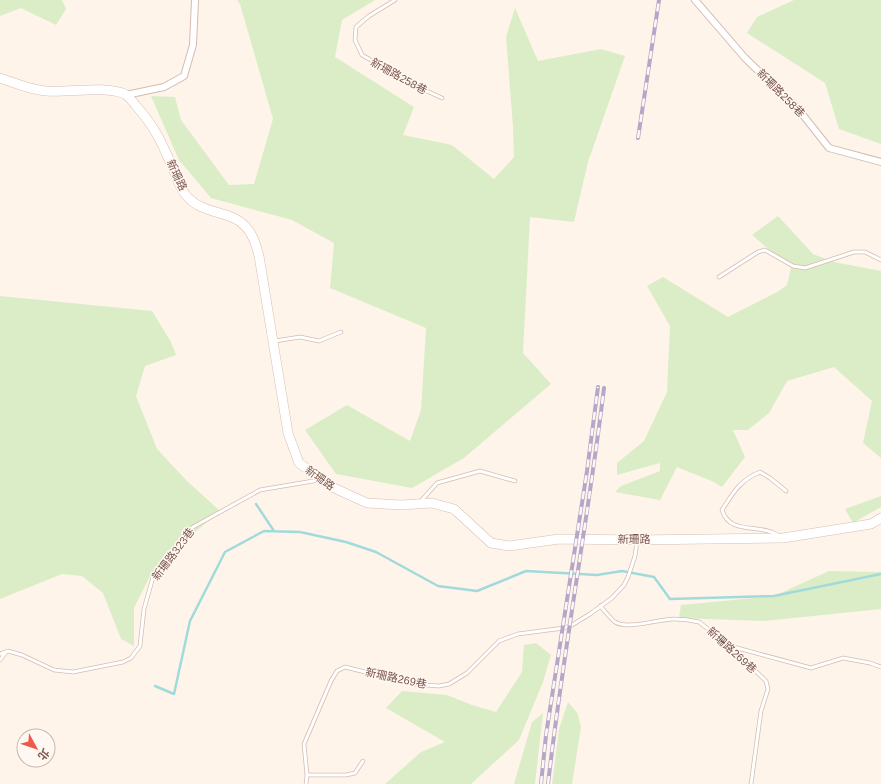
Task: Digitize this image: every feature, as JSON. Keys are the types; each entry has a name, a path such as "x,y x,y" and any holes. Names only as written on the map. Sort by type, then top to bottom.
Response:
{"street":[{"path":"0,78 28,88 46,91 114,91 126,95 164,87 184,76 192,45 195,0"},
{"name":"新珊路258巷","path":"695,0 744,58 799,110 829,148 881,162"},
{"name":"新珊路","path":"126,95 150,122 161,140 185,194 199,207 229,216 245,225 254,239 259,256 288,433 299,463 334,488 367,503 401,505 432,503 454,509 491,543 509,546 559,539 638,540 783,538 871,524 881,518"}],"lane":[{"name":"新珊路258巷","path":"396,0 369,16 356,27 354,40 362,55 420,88 442,98"},
{"path":"719,278 758,252 765,250 793,266 805,268 854,252 865,252 881,260"},
{"path":"273,341 300,337 319,341 341,332"},
{"path":"418,504 437,483 480,471 515,481"},
{"path":"783,538 772,531 738,527 725,518 722,510 737,488 749,476 760,472 786,491"},
{"name":"新珊路323巷","path":"8,651 22,655 54,670 73,672 123,662 131,658 140,646 144,609 153,577 193,527 260,490 322,480"},
{"name":"新珊路269巷","path":"306,784 307,775 304,744 331,681 337,671 346,667 413,684 445,686 467,673 499,641 518,634 564,628 572,625 600,606 617,593 628,578 636,556 638,540"},
{"name":"新珊路269巷","path":"600,606 615,622 622,625 674,619 694,620 705,626 730,646 766,681 768,689 761,711 751,784"},
{"path":"730,646 811,668 843,658 870,663 881,667"},
{"path":"0,654 8,651"},
{"path":"0,660 8,651"},
{"path":"307,775 346,775 355,773 363,761"}],"green space":[{"path":"0,0 62,0 66,9 56,25 21,8 0,16"},
{"path":"237,0 375,0 342,20 335,57 414,107 403,135 452,145 494,179 514,157 506,37 515,8 538,61 601,49 625,56 588,162 574,222 530,217 523,353 551,384 464,458 412,488 336,474 305,430 347,405 410,441 421,410 426,328 330,288 334,243 292,220 211,198 179,160 151,96 175,97 181,120 229,185 254,184 273,119 240,4"},
{"path":"794,0 881,0 881,144 839,129 825,83 747,33 757,17"},
{"path":"778,216 813,254 834,262 881,271 881,458 863,443 872,401 834,367 787,381 769,413 748,430 733,430 745,457 722,487 714,482 677,467 660,500 615,492 621,486 660,471 660,463 617,475 617,463 644,441 667,392 670,326 647,286 663,277 728,317 777,292 787,285 791,268 752,235"},
{"path":"0,296 152,311 171,342 176,355 145,366 136,396 157,449 186,480 220,511 175,549 150,576 134,608 134,646 121,639 103,593 82,576 62,574 0,599"},
{"path":"881,496 881,507 853,523 845,509"},
{"path":"829,571 881,572 881,609 764,621 679,618 681,605 774,596"},
{"path":"536,643 551,655 543,682 519,740 471,784 385,784 421,752 445,742 386,708 402,691 447,695 472,705 496,712 522,672 524,645"},
{"path":"568,702 578,714 581,727 572,784 552,784 559,729"},
{"path":"543,713 535,784 514,784 532,722"}],"waterway":[{"path":"256,504 274,531"},
{"path":"155,686 174,694 190,621 225,552 264,531 300,532 346,542 376,552 438,586 477,591 526,571 597,575 622,571 654,577 670,599 774,596 881,574"}],"railway":[{"path":"638,138 659,0"},
{"path":"541,784 546,735 587,471 598,387"},
{"path":"548,784 604,388"}]}
